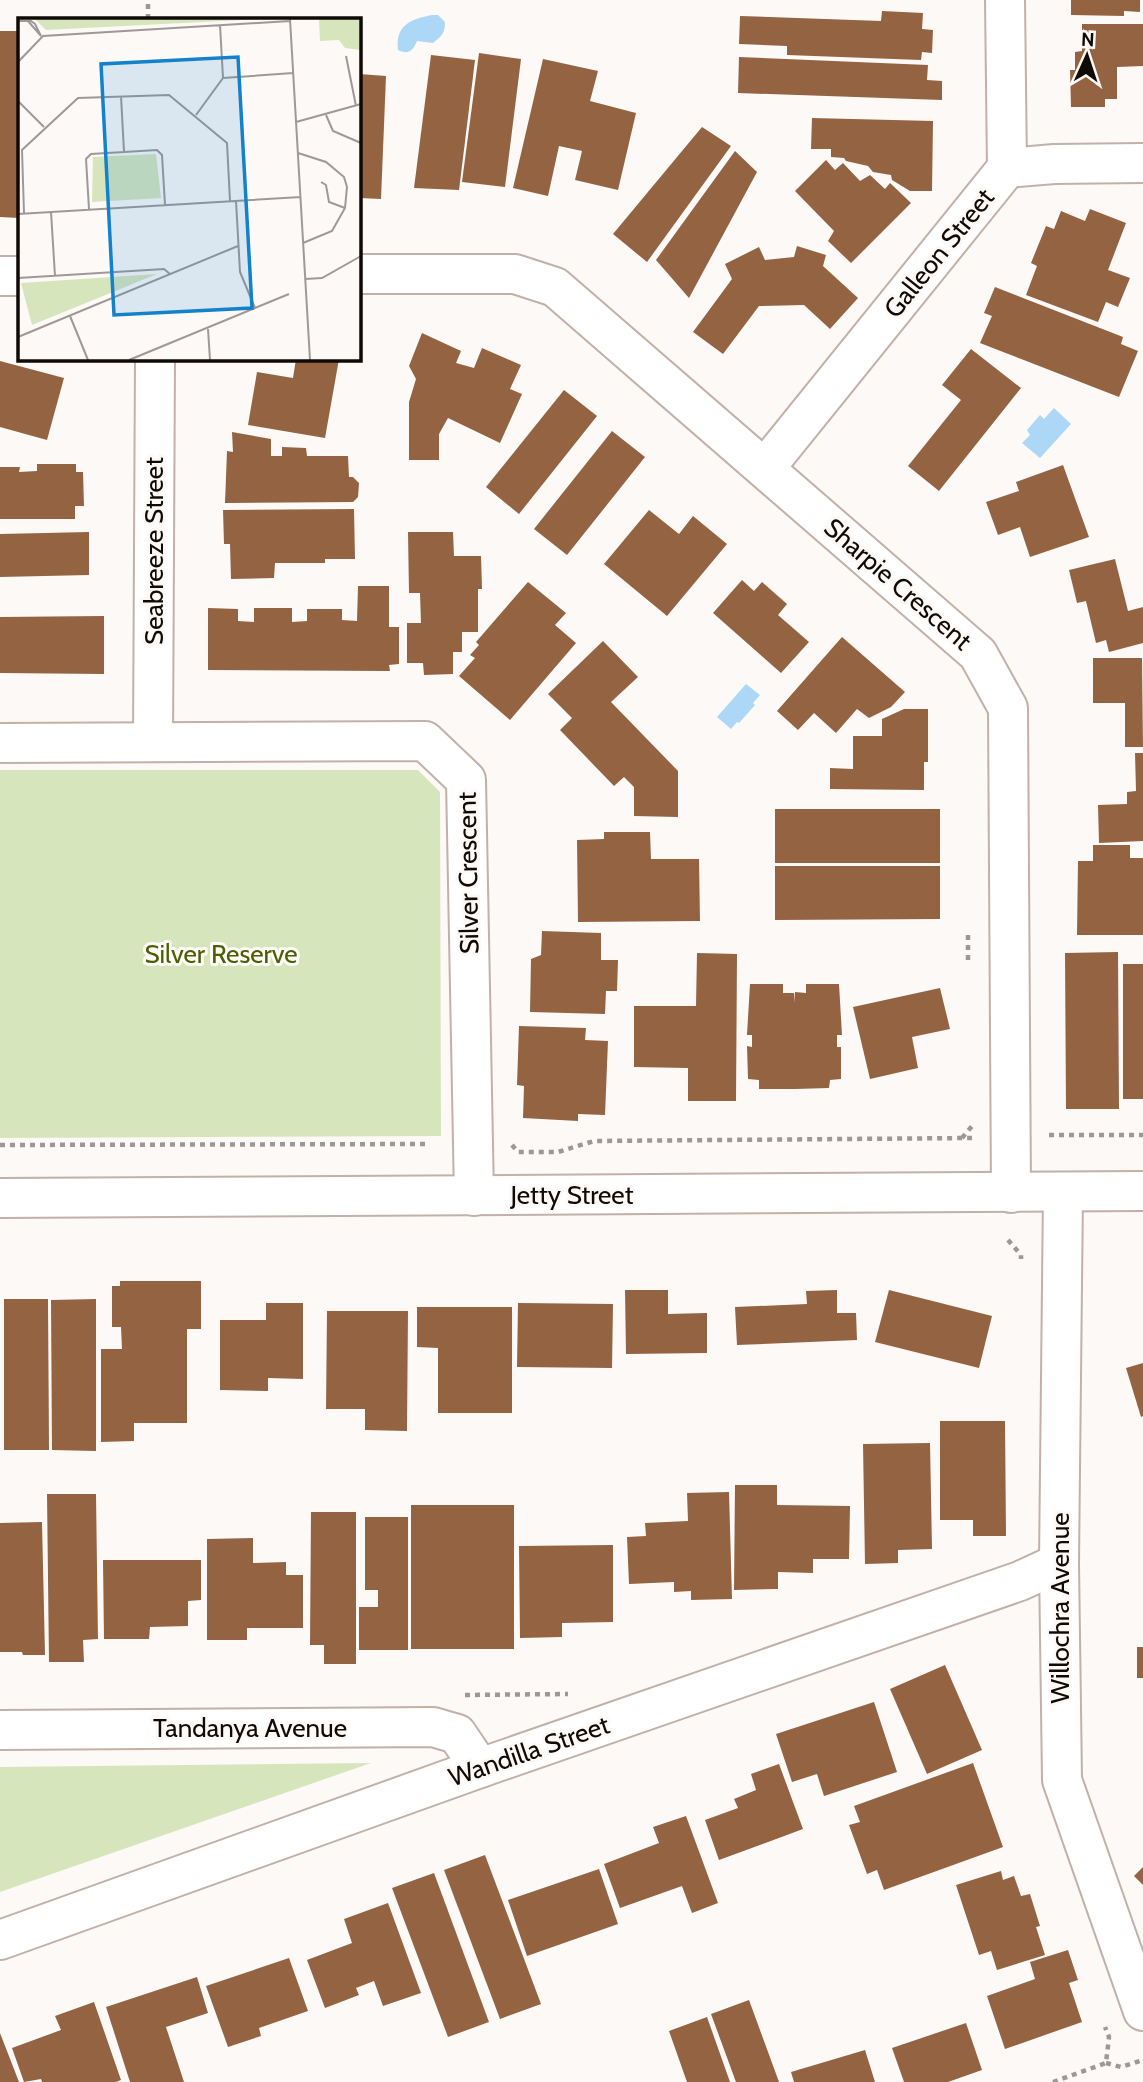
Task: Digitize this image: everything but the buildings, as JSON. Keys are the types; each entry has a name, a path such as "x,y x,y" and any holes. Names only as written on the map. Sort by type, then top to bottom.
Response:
{"street":[{"name":"Galleon Street","path":"765,468 1007,168 1005,0"},
{"path":"1007,168 1054,164 1143,163"},
{"name":"Sharpie Crescent","path":"360,274 515,274 555,287 978,654 1009,708 1011,1193"},
{"path":"0,276 18,276"},
{"name":"Seabreeze Street","path":"153,743 155,360"},
{"name":"Silver Crescent","path":"0,743 425,741 467,780 474,1196"},
{"name":"Jetty Street","path":"0,1198 1143,1191"},
{"name":"Willochra Avenue","path":"1063,1192 1059,1563 1062,1780 1143,2011"},
{"name":"Wandilla Street","path":"0,1940 480,1768 1020,1581 1059,1563"},
{"name":"Tandanya Avenue","path":"0,1730 433,1727 457,1734 480,1768"}],"path":[{"path":"148,0 148,18"},
{"path":"968,932 967,959 970,972"},
{"path":"962,1138 974,1123"},
{"path":"1038,1135 1143,1135"},
{"path":"508,1142 518,1152 558,1152 594,1140 972,1138"},
{"path":"0,1144 430,1144"},
{"path":"1008,1241 1021,1255 1021,1269"},
{"path":"461,1695 573,1694"},
{"path":"1107,2063 1121,2067 1143,2060"}],"green space":[{"name":"Silver Reserve","path":"0,770 418,770 440,792 441,1136 0,1138"},
{"path":"371,1763 0,1892 0,1767"}],"water":[{"path":"438,15 445,22 441,36 433,43 417,41 412,50 407,52 398,50 402,29 411,21"},
{"path":"1054,408 1071,424 1040,458 1022,443 1030,435 1027,430 1040,415 1044,419"},
{"path":"746,684 760,695 753,703 755,705 731,729 717,717"}]}
